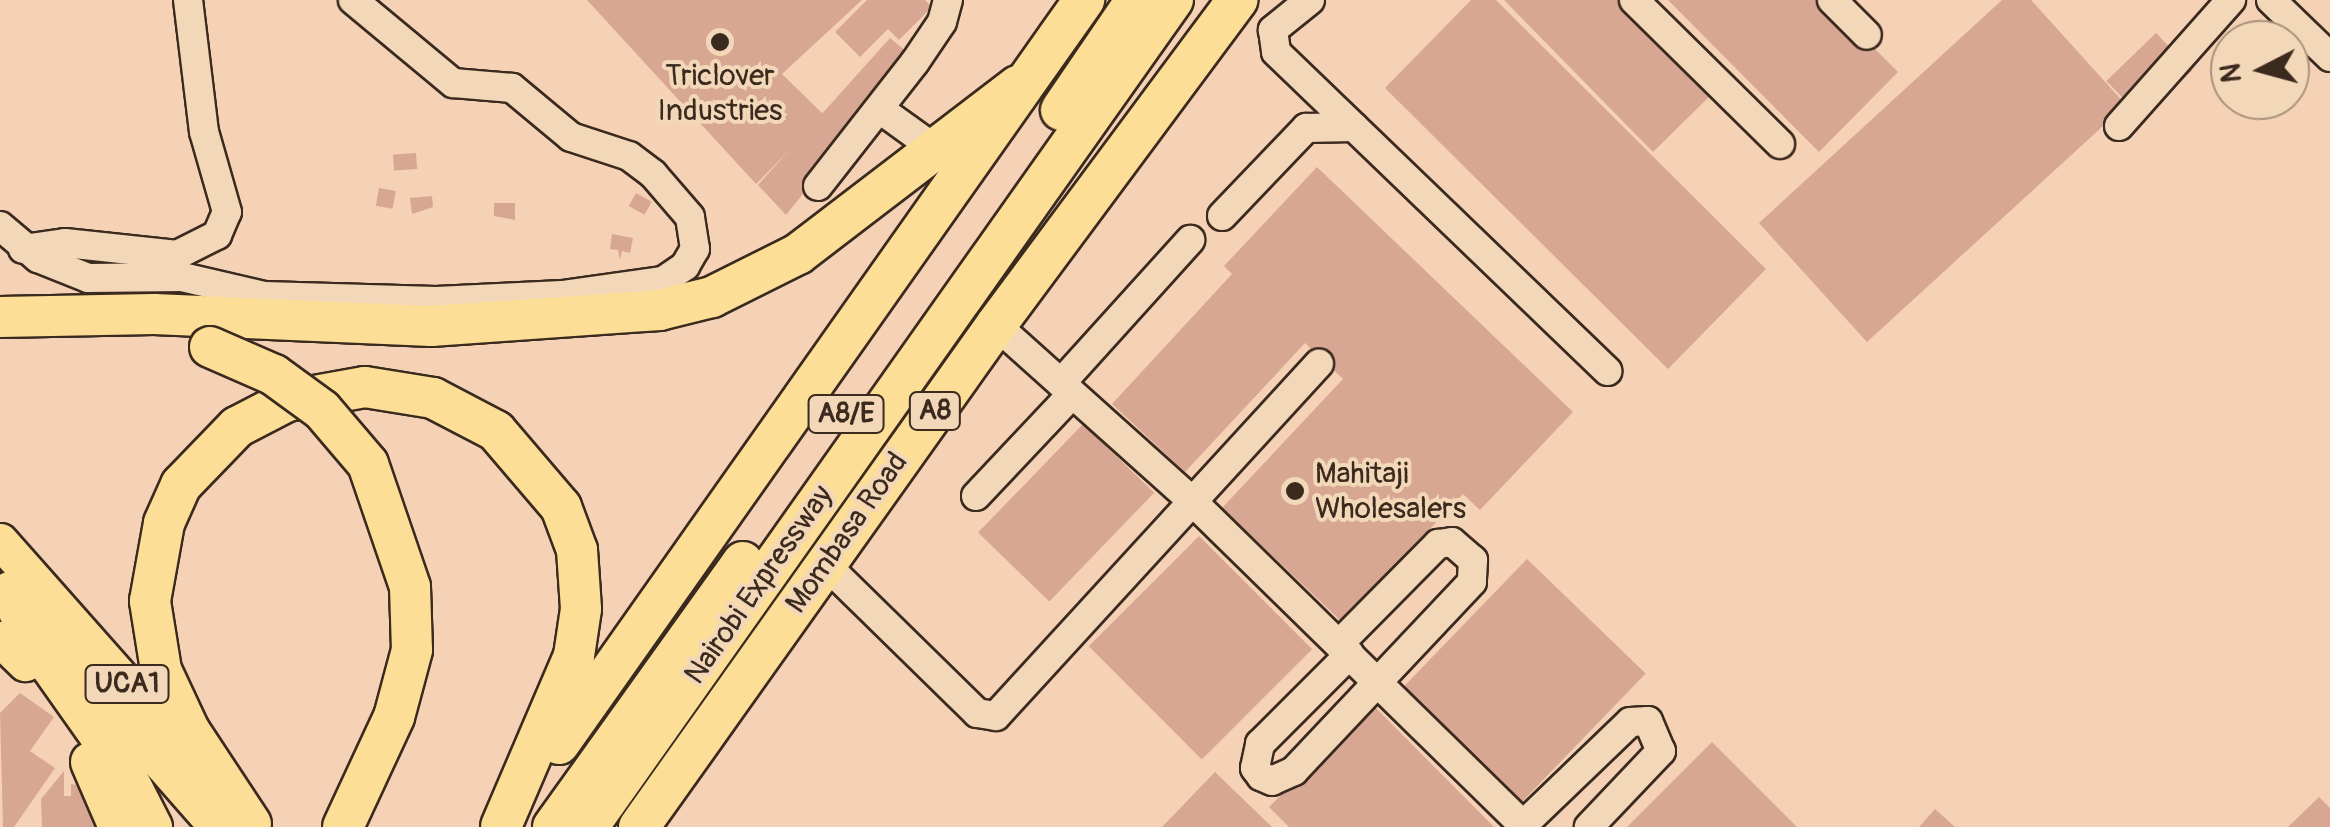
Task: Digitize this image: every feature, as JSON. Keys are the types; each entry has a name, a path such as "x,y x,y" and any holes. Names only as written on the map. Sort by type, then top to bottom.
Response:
{"highway":[{"path":"501,826 1018,86 1084,0"},
{"name":"Nairobi Expressway","path":"553,827 1136,0"},
{"name":"Nairobi Expressway","path":"588,827 1173,0"},
{"name":"Mombasa Road","path":"639,827 996,325 1233,6"},
{"path":"0,320 154,314 431,326 659,310 712,297 773,268 864,209 1018,86"},
{"path":"0,320 210,346 274,374 322,410 368,464 410,587 412,650 394,717 343,827"},
{"path":"240,826 188,730 161,670 150,601 164,523 182,485 237,427 287,401 366,387 433,398 496,431 560,507 577,550 581,609 574,656 501,826"},
{"path":"5,586 31,638 120,764 152,827"},
{"path":"12,651 75,731 119,827"}],"main road":[{"name":"UCA1","path":"0,540 240,826"},
{"name":"UCA1","path":"5,586 240,826"}],"lane":[{"path":"22,248 65,243 177,255 217,236 227,212 204,132 188,0"},
{"path":"0,226 22,248 88,278 182,277 264,296 396,301 595,292 662,281 686,266 695,249 690,217 653,174 629,156 571,138 512,88 453,84 353,0"},
{"path":"818,186 881,110 942,22 948,0"},
{"path":"1271,44 1273,30 1310,0"},
{"path":"1634,0 1780,144"},
{"path":"1832,0 1867,35"},
{"path":"2119,126 2231,0"},
{"path":"2271,0 2330,57"},
{"path":"1233,6 1608,370"},
{"path":"881,110 936,149"},
{"path":"1222,216 1306,128 1354,126"},
{"path":"976,496 1190,240"},
{"path":"996,325 1192,501 1523,826 1630,722 1648,721 1661,751 1589,827"},
{"path":"825,564 977,713 996,716 1319,363"},
{"path":"1438,544 1457,544 1473,560 1472,582 1294,770 1272,781 1261,776 1255,768 1260,744 1344,649 1438,544"}],"building":[{"name":"Triclover Industries","path":"587,0 862,0 782,74 824,115 756,184"},
{"path":"867,0 925,0 932,7 899,40 888,29 860,57 835,32"},
{"path":"1471,0 1496,0 1766,269 1668,369 1385,88"},
{"path":"1504,0 1627,0 1715,91 1653,152"},
{"path":"1668,0 1826,0 1898,72 1819,152"},
{"path":"2002,0 2031,0 2126,105 1867,342 1759,223"},
{"path":"2156,33 2192,70 2142,118 2106,81"},
{"path":"890,38 913,57 786,215 758,185"},
{"path":"416,153 417,169 394,171 393,155"},
{"path":"1317,167 1573,412 1480,510 1463,494 1342,622 1222,508 1343,379 1305,343 1185,472 1112,404 1232,274 1224,266"},
{"path":"379,188 396,191 393,209 376,206"},
{"path":"636,193 652,202 644,215 629,206"},
{"path":"432,196 433,207 412,214 410,198"},
{"path":"494,203 515,203 515,220 494,216"},
{"path":"612,234 633,238 630,253 622,251 620,260 618,250 610,249"},
{"path":"1083,424 1154,493 1049,601 978,533"},
{"path":"1199,536 1312,649 1202,759 1089,646"},
{"path":"1527,559 1646,674 1521,803 1402,688"},
{"path":"20,693 54,717 30,751 55,768 14,827 3,827 0,713"},
{"path":"1372,704 1494,827 1289,827 1269,807"},
{"path":"1712,742 1797,827 1627,827"},
{"path":"64,771 64,796 71,796 71,784 89,787 89,813 97,813 97,827 42,827 41,799"},
{"path":"1215,772 1272,827 1162,827"},
{"path":"2319,797 2330,808 2330,827 2288,827"},
{"path":"1935,809 1955,827 1919,827"}],"place":[{"name":"Triclover Industries","path":"720,42"},
{"name":"Mahitaji Wholesalers","path":"1295,491"}]}
